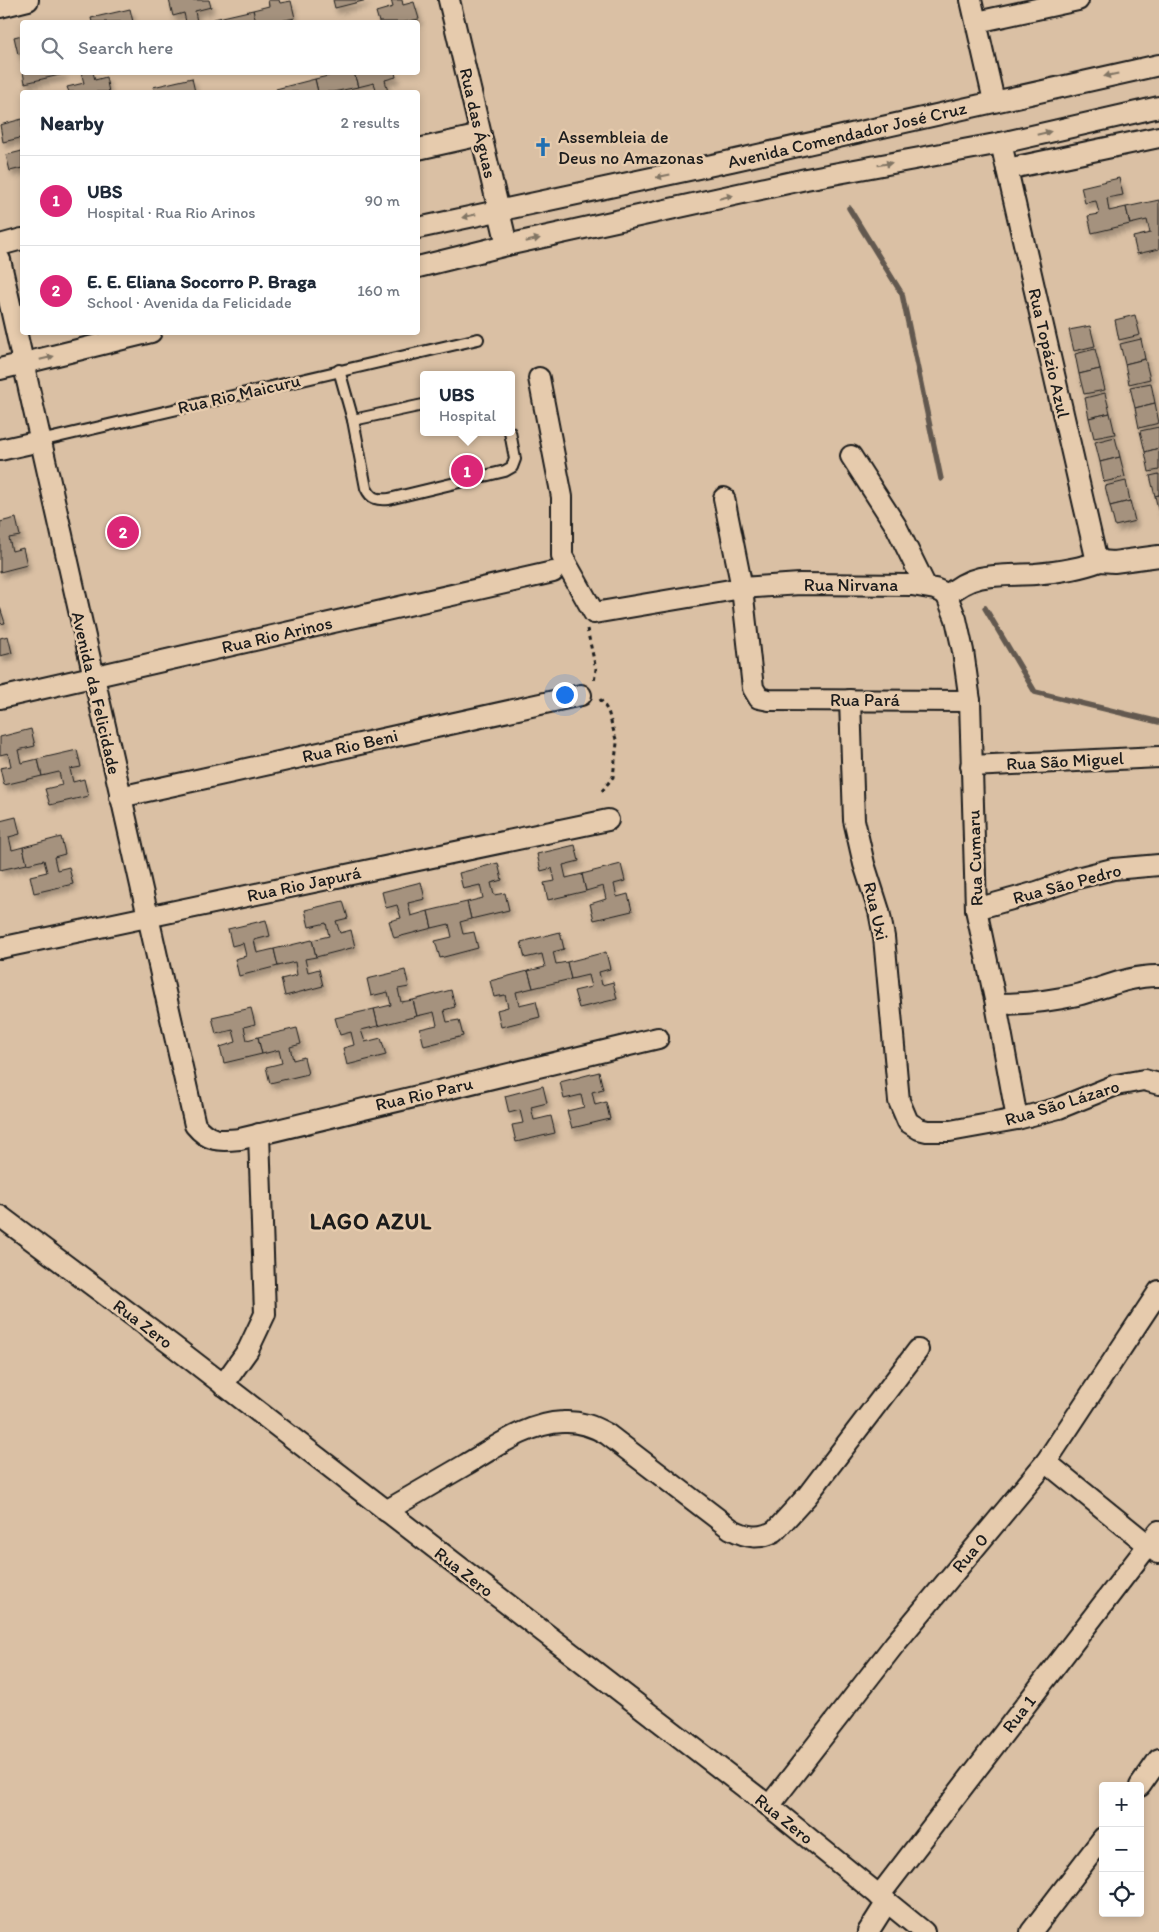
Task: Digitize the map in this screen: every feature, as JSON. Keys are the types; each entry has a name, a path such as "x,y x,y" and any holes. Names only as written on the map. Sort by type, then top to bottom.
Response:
{"street":[{"path":"0,6 28,0"},
{"name":"Rua das Águas","path":"449,0 498,210 508,245"},
{"path":"971,0 994,101"},
{"path":"977,22 1078,0"},
{"name":"Avenida Comendador José Cruz","path":"420,228 731,162 1159,65"},
{"name":"Avenida Comendador José Cruz","path":"420,267 508,245 806,179 1001,143 1159,107"},
{"path":"420,149 481,135"},
{"path":"1007,169 1159,137"},
{"name":"Rua Topázio Azul","path":"1001,143 1094,554 1100,561"},
{"path":"0,245 20,240"},
{"name":"Avenida da Felicidade","path":"0,260 12,321 24,364 195,1126"},
{"path":"0,369 139,335"},
{"path":"539,378 562,497 562,556 594,613"},
{"name":"Rua Rio Maicuru","path":"0,450 40,441"},
{"path":"852,456 896,526 926,587"},
{"path":"724,498 742,588"},
{"path":"947,596 964,582 979,578 1066,570 1100,561 1114,562 1159,556"},
{"name":"Rua Rio Arinos","path":"0,698 554,572"},
{"name":"Rua Nirvana","path":"594,613 742,588 800,584 880,584 926,587 942,592 947,596"},
{"name":"Rua Pará","path":"742,588 753,688 759,698 769,700 970,701"},
{"name":"Rua Cumaru","path":"947,596 956,619 964,651 970,701 976,909 996,1004 1017,1120"},
{"name":"Rua Rio Beni","path":"120,798 591,693"},
{"name":"Rua Uxi","path":"850,700 854,820 864,864 879,911 884,937 899,1102 908,1122"},
{"name":"Rua São Miguel","path":"971,766 1159,756"},
{"name":"Rua Rio Japurá","path":"0,948 608,820"},
{"name":"Rua São Pedro","path":"976,909 1113,869 1159,865"},
{"path":"996,1004 1049,1000 1144,975 1159,976"},
{"name":"Rua Rio Paru","path":"195,1126 202,1135 223,1141 658,1038"},
{"name":"Rua São Lázaro","path":"908,1122 919,1129 927,1131 950,1131 1017,1120 1059,1108 1116,1085 1144,1080 1159,1084"},
{"path":"224,1385 248,1350 265,1314 259,1134"},
{"name":"Rua Zero","path":"0,1216 224,1385 769,1806 924,1932"},
{"name":"Rua 0","path":"769,1806 894,1645 1046,1462 1159,1291"},
{"path":"386,1511 524,1433 544,1425 580,1422 592,1425 607,1434 730,1530 753,1537 768,1534 775,1531 807,1496 918,1350"},
{"path":"1046,1462 1156,1543"},
{"name":"Rua 1","path":"868,1932 883,1899 1156,1543"},
{"path":"1143,1782 1159,1759"},
{"path":"1031,1932 1099,1843"}],"lane":[{"name":"Rua Rio Maicuru","path":"40,441 478,338"},
{"path":"339,370 353,420 366,488 369,495 378,500 505,471 512,467 515,459 511,436"},
{"path":"353,420 420,406"}],"path":[{"path":"594,613 586,628 596,669 591,693 608,711 617,743 613,777 602,791"}],"building":[{"path":"169,0 209,0 211,7 195,11 197,20 186,20 184,13 173,16"},
{"path":"268,0 279,0 280,3 291,1 295,18 256,20 253,10 269,6"},
{"path":"333,0 367,0 335,8"},
{"path":"391,0 402,0 403,5 414,2 419,19 378,20 376,12 393,7"},
{"path":"130,9 133,20 92,20 91,18"},
{"path":"253,10 256,20 214,20"},
{"path":"20,36 20,54 18,54 14,37"},
{"path":"24,75 60,75 25,83"},
{"path":"82,75 94,75 95,80 106,77 109,90 68,90 67,87 84,83"},
{"path":"332,75 355,75 358,87 343,90 318,90 315,79"},
{"path":"355,75 396,75 396,77 385,80 388,90 376,90 374,83 358,87"},
{"path":"192,78 195,90 154,90 153,87"},
{"path":"315,79 318,90 276,90"},
{"path":"20,120 20,138 3,142 0,125"},
{"path":"20,152 20,168 10,171 6,155"},
{"path":"1119,178 1123,195 1107,198 1109,211 1126,207 1130,224 1092,233 1088,216 1099,214 1096,201 1085,203 1081,187"},
{"path":"1159,200 1159,249 1137,254 1133,237 1150,233 1147,220 1130,224 1126,207"},
{"path":"1135,315 1140,335 1119,340 1115,320"},
{"path":"1090,326 1095,346 1074,351 1069,330"},
{"path":"1141,339 1145,359 1125,364 1120,344"},
{"path":"1095,349 1100,369 1079,374 1075,354"},
{"path":"1145,359 1150,379 1129,384 1125,364"},
{"path":"1100,369 1105,390 1084,394 1079,374"},
{"path":"1151,383 1155,403 1135,408 1130,387"},
{"path":"1105,393 1110,413 1089,418 1085,398"},
{"path":"1155,403 1159,423 1139,428 1135,408"},
{"path":"1110,413 1115,434 1094,438 1089,418"},
{"path":"1159,427 1159,448 1145,452 1140,431"},
{"path":"1115,437 1120,457 1100,462 1095,442"},
{"path":"1159,448 1159,470 1149,472 1145,452"},
{"path":"1120,457 1125,477 1104,482 1100,462"},
{"path":"1159,474 1159,495 1155,496 1150,476"},
{"path":"1126,481 1130,501 1110,506 1105,486"},
{"path":"1159,495 1159,513 1155,496"},
{"path":"1130,501 1135,521 1115,526 1110,506"},
{"path":"16,518 20,536 9,538 12,551 23,548 27,565 0,572 0,522"},
{"path":"0,607 5,623 0,624"},
{"path":"8,636 12,653 0,656 0,638"},
{"path":"31,729 35,746 18,750 21,763 38,759 42,776 4,785 0,768 11,766 8,753 0,755 0,737"},
{"path":"77,750 81,767 70,769 73,782 84,779 88,796 50,805 45,789 62,785 59,772 42,776 38,759"},
{"path":"16,817 20,834 9,837 12,850 23,847 27,864 0,870 0,821"},
{"path":"61,837 65,854 54,857 57,870 69,867 73,884 34,893 30,876 47,872 44,860 27,864 23,847"},
{"path":"575,845 579,861 563,865 566,878 582,874 586,891 548,900 544,883 555,881 552,868 541,871 537,854"},
{"path":"498,863 502,880 491,883 494,895 505,893 509,910 471,919 467,902 483,898 480,885 463,889 459,873"},
{"path":"621,864 625,881 614,884 617,897 628,894 632,911 594,920 590,904 606,899 603,886 586,891 582,874"},
{"path":"421,882 425,899 408,903 411,916 428,911 432,928 394,938 389,921 401,918 397,905 386,908 382,892"},
{"path":"343,901 348,918 336,921 340,933 351,930 355,947 316,957 312,940 329,936 326,923 309,927 305,910"},
{"path":"467,902 471,919 460,922 463,934 474,932 478,948 440,958 435,941 452,937 449,924 432,928 428,911"},
{"path":"266,920 270,936 254,940 257,953 274,949 278,966 239,976 235,959 246,956 243,943 232,946 228,929"},
{"path":"560,932 564,949 553,952 556,964 567,962 571,979 533,988 528,971 545,967 542,954 525,958 521,942"},
{"path":"312,940 316,957 305,959 308,972 319,969 323,986 285,996 281,979 297,975 295,962 278,966 274,949"},
{"path":"606,952 610,969 599,972 602,985 613,982 617,999 579,1008 574,991 591,987 588,975 571,979 567,962"},
{"path":"405,970 409,987 398,989 401,1002 413,1000 417,1016 378,1026 374,1009 391,1005 388,992 371,996 367,979"},
{"path":"528,971 533,988 516,992 519,1005 536,1001 540,1017 501,1027 497,1010 508,1007 505,995 494,997 490,981"},
{"path":"451,990 455,1007 444,1010 447,1022 459,1020 463,1036 424,1046 420,1029 437,1025 434,1012 417,1016 413,1000"},
{"path":"251,1008 255,1024 244,1027 247,1040 258,1037 262,1054 224,1063 220,1047 236,1042 233,1030 216,1034 212,1017"},
{"path":"374,1009 378,1026 361,1030 365,1042 381,1038 386,1055 347,1065 343,1048 354,1045 351,1032 340,1035 335,1018"},
{"path":"297,1028 301,1044 290,1047 293,1060 304,1057 308,1074 270,1083 266,1067 282,1063 279,1050 262,1054 258,1037"},
{"path":"599,1072 603,1089 592,1092 595,1105 606,1102 610,1119 572,1128 567,1111 584,1107 581,1095 564,1099 560,1082"},
{"path":"543,1086 547,1103 531,1107 534,1120 551,1116 555,1133 516,1142 512,1125 523,1123 520,1110 509,1113 505,1096"}],"waterway":[{"path":"849,208 902,294 941,479"},
{"path":"985,608 1035,692 1159,722"}],"place":[{"name":"Assembleia de Deus no Amazonas","path":"543,147"},
{"name":"UBS","path":"467,471"},
{"name":"E. E. Eliana Socorro P. Braga","path":"123,532"}],"district":[{"name":"LAGO AZUL","path":"371,1221"}]}
